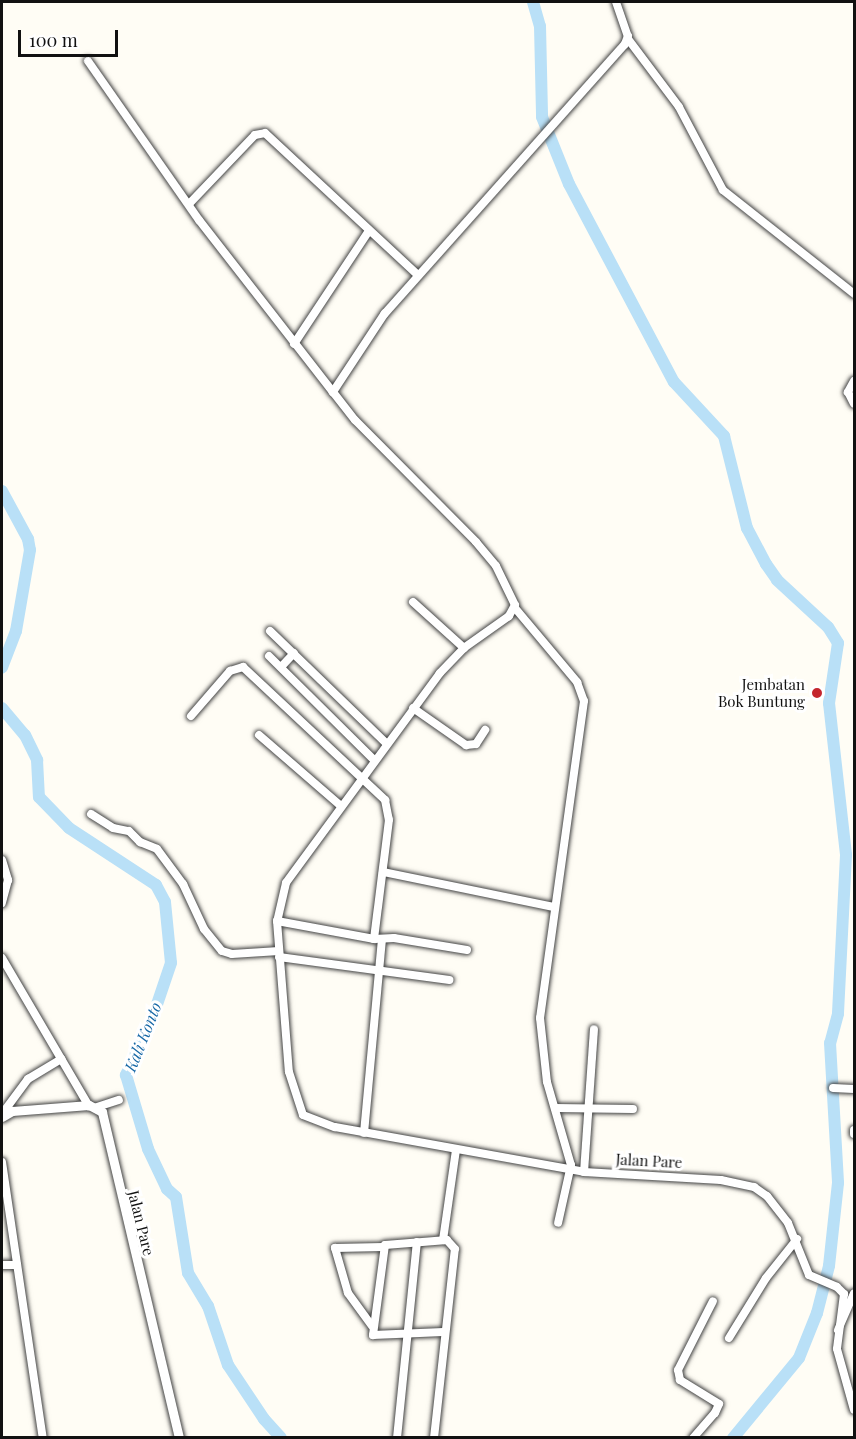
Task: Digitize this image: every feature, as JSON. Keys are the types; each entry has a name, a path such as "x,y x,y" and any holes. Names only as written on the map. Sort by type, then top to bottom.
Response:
{"street":[{"path":"616,2 628,39 679,107 723,190 855,294"},
{"path":"333,392 373,328 628,39"},
{"path":"87,61 189,204 294,344 355,420 489,558 510,590 515,608 577,682 584,701 541,992 540,1035 570,1170 558,1223"},
{"path":"189,204 261,132 368,232 418,275"},
{"path":"294,344 368,232"},
{"path":"855,381 848,392 855,404"},
{"path":"413,602 464,648"},
{"path":"279,954 277,921 286,883 413,708 464,648 505,619 515,608"},
{"path":"270,631 386,743"},
{"path":"281,667 294,653"},
{"path":"269,656 374,760"},
{"path":"191,716 230,671 243,667 389,808 378,939 379,973 364,1133"},
{"path":"413,708 465,745 476,744 485,730"},
{"path":"259,735 341,806"},
{"path":"91,814 113,828 129,831 140,842 157,849 183,884 204,929 222,951 232,954 279,954 379,973 449,980"},
{"path":"2,860 8,880 2,903"},
{"path":"383,872 553,907"},
{"path":"277,921 378,939 467,950"},
{"name":"Jalan Pare","path":"279,954 287,1058 294,1096 308,1118 364,1133 570,1170 749,1185 780,1211 797,1239 805,1269 813,1277 837,1287 844,1301 837,1331 840,1363 855,1410"},
{"path":"2,958 61,1059 93,1107"},
{"path":"584,1172 594,1029"},
{"path":"3,1115 28,1079 61,1059"},
{"path":"833,1088 855,1089"},
{"path":"3,1115 93,1107 119,1100"},
{"name":"Jalan Pare","path":"93,1107 104,1119 179,1437"},
{"path":"555,1108 633,1109"},
{"path":"443,1240 456,1150"},
{"path":"2,1162 44,1437"},
{"path":"729,1338 766,1278 797,1239"},
{"path":"434,1437 443,1332 455,1249 451,1241 417,1242 383,1247 335,1248 348,1293 372,1326 375,1337 443,1332"},
{"path":"397,1437 417,1242"},
{"path":"372,1326 383,1247"},
{"path":"2,1265 17,1264"},
{"path":"837,1331 845,1322 855,1293"},
{"path":"693,1437 715,1413 719,1404 680,1380 678,1370 713,1301"}],"waterway":[{"path":"533,2 540,26 542,117 569,184 674,382 724,436 747,528 766,564 777,580 828,627 838,643 829,703 846,855 838,1014 830,1043 838,1183 829,1266 817,1313 799,1358 733,1438"},
{"name":"Kali Konto","path":"2,491 28,539 30,550 16,631 2,667"},
{"name":"Kali Konto","path":"2,708 25,735 37,760 39,797 69,828 156,885 165,902 171,963 151,1022 126,1075 148,1149 167,1189 176,1197 188,1273 208,1306 228,1365 264,1419 281,1438"}],"place":[{"name":"Jembatan Bok Buntung","path":"817,693"}]}
